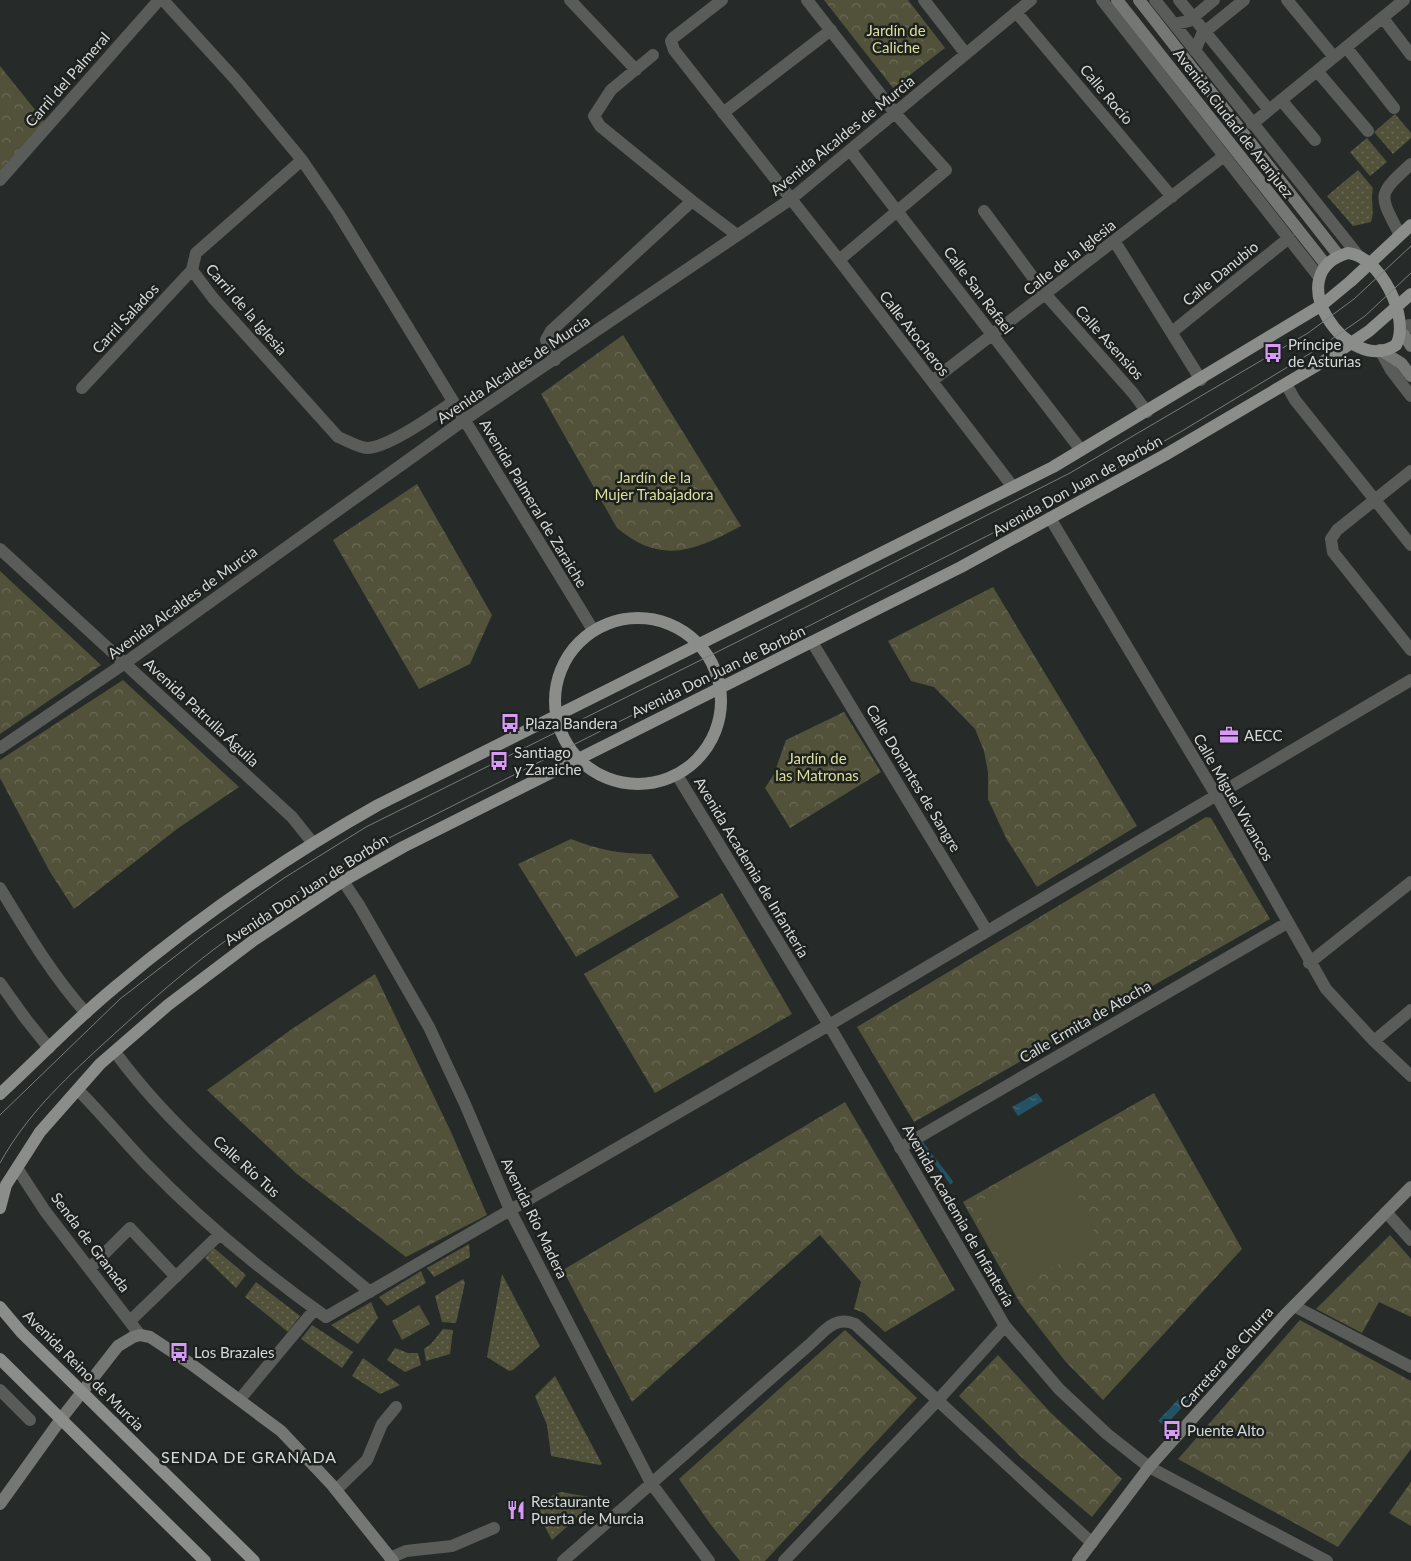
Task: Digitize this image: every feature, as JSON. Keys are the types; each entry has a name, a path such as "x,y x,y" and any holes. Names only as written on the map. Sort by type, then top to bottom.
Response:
{"main road":[{"name":"Avenida Don Juan de Borbón","path":"0,1094 86,1013 172,941 312,842 378,805 1013,487 1081,450 1201,380 1322,305 1371,263 1411,225"},
{"path":"1357,254 1387,276 1408,297 1409,333 1398,344 1380,350 1369,351 1351,344 1334,326 1318,297 1319,277 1326,265 1339,256 1357,254"},
{"name":"Avenida Don Juan de Borbón","path":"0,1208 6,1185 40,1132 115,1052 168,1005 254,940 343,881 403,846 961,567 1165,454 1286,384 1351,344 1408,297"},
{"path":"648,618 675,627 698,644 712,664 720,688 721,698 716,728 701,756 677,775 652,784 624,784 599,775 578,758 564,739 556,716 555,692 561,668 574,647 593,630 619,620 648,618"},
{"name":"Avenida Reino de Murcia","path":"0,1307 21,1332 254,1561"},
{"path":"0,1359 205,1561"}],"street":[{"name":"Carril del Palmeral","path":"0,180 159,0"},
{"path":"163,0 235,79 302,160"},
{"path":"570,0 636,70"},
{"name":"Calle Atocheros","path":"722,0 671,41 674,50 839,260 1013,487"},
{"path":"807,0 895,113 946,170 839,260"},
{"path":"924,0 966,54"},
{"name":"Avenida Alcaldes de Murcia","path":"0,748 125,663 464,420 791,199 1032,0"},
{"path":"1102,0 1319,277"},
{"name":"Avenida Ciudad de Aranjuez","path":"1117,0 1326,265"},
{"name":"Avenida Ciudad de Aranjuez","path":"1139,0 1339,256"},
{"path":"1155,0 1357,254"},
{"path":"1179,0 1269,110"},
{"path":"1174,24 1185,23 1214,0"},
{"path":"1195,51 1199,39 1205,32 1244,0"},
{"path":"1287,0 1334,57"},
{"path":"1252,124 1404,0"},
{"name":"Calle Rocío","path":"1016,12 1172,197"},
{"path":"1383,18 1411,54"},
{"path":"724,113 831,30"},
{"path":"1346,47 1394,108"},
{"path":"654,56 611,90 594,116 600,126 692,201 738,235"},
{"path":"1317,71 1368,131"},
{"path":"1281,100 1315,140"},
{"name":"Calle San Rafael","path":"850,150 1081,450"},
{"name":"Calle de la Iglesia","path":"932,381 1115,242 1224,156"},
{"name":"Avenida Palmeral de Zaraiche","path":"302,160 338,213 593,630"},
{"name":"Carril de la Iglesia","path":"302,160 196,253 192,270 213,298 338,437 367,448 386,442 415,427 453,402"},
{"path":"1400,235 1383,196 1388,185 1411,164"},
{"path":"555,360 546,340 551,331 692,201"},
{"name":"Calle Asensios","path":"984,211 1046,295 1133,393 1147,412"},
{"name":"Calle Danubio","path":"1172,332 1289,238"},
{"path":"1115,242 1201,380"},
{"name":"Carril Salados","path":"82,388 192,270"},
{"path":"1380,350 1401,363 1411,376"},
{"path":"1380,350 1391,370 1411,396"},
{"path":"1286,384 1295,400 1411,545"},
{"path":"1411,471 1337,530 1331,539 1333,552 1411,650"},
{"name":"Calle Miguel Vivancos","path":"1050,518 1216,795 1309,963 1326,989 1374,1041 1411,1076"},
{"name":"Avenida Patrulla Águila","path":"0,549 292,817 312,842"},
{"name":"Calle Donantes de Sangre","path":"812,642 987,932"},
{"path":"78,1090 148,1166 220,1234 290,1292 326,1317 829,1025 1411,680"},
{"name":"Avenida Academia de Infantería","path":"677,775 829,1025 1005,1326 1059,1389 1107,1434 1150,1467 1327,1561"},
{"name":"Avenida Río Madera","path":"343,881 359,905 429,1027 465,1104 510,1210 651,1483 709,1561"},
{"path":"1309,963 1411,882"},
{"path":"1,893 39,952 69,994 86,1013"},
{"name":"Calle Ermita de Atocha","path":"900,1148 1287,923"},
{"path":"0,982 24,1018 49,1048"},
{"path":"1374,1041 1411,1010"},
{"name":"Calle Río Tus","path":"115,1052 172,1118 237,1182 370,1292"},
{"name":"Senda de Granada","path":"17,1168 46,1211 131,1320 140,1335"},
{"name":"Carretera de Churra","path":"1078,1561 1150,1467 1294,1306 1411,1187"},
{"path":"1386,1212 1411,1240"},
{"path":"90,1268 130,1228 176,1276"},
{"path":"131,1320 220,1234"},
{"path":"1294,1306 1411,1367"},
{"path":"240,1399 315,1309"},
{"path":"563,1561 837,1321 845,1320 855,1324 1092,1543"},
{"path":"784,1561 938,1400 1005,1326"},
{"path":"0,1504 61,1419 118,1346 140,1335 160,1343 282,1431 336,1490 392,1559 406,1551 452,1546 494,1528"},
{"path":"0,1390 30,1420"},
{"path":"336,1490 367,1460 382,1424 396,1407"}],"green space":[{"name":"Jardín de Caliche","path":"824,0 908,0 945,48 893,88"},
{"path":"0,66 48,126 0,180"},
{"path":"1395,114 1411,133 1411,138 1393,154 1374,132"},
{"path":"1367,138 1387,162 1370,176 1350,152"},
{"path":"1358,170 1373,188 1373,213 1371,222 1353,226 1327,196"},
{"name":"Jardín de la Mujer Trabajadora","path":"623,335 741,526 708,542 678,550 648,547 633,540 617,528 541,394"},
{"path":"417,484 492,615 470,664 419,689 333,540"},
{"path":"0,571 101,665 0,734"},
{"path":"993,587 1137,826 1037,887 1006,838 988,799 988,772 984,751 975,729 934,687 911,681 888,641"},
{"path":"123,680 239,787 177,829 74,909 50,872 0,778 0,760"},
{"name":"Jardín de las Matronas","path":"844,712 881,772 790,828 765,788 774,774 786,740"},
{"path":"1206,817 1211,818 1270,919 914,1122 857,1027"},
{"path":"571,839 610,851 651,854 679,897 576,957 518,864"},
{"path":"722,893 792,1014 655,1093 584,974"},
{"path":"375,974 451,1132 487,1215 406,1257 297,1174 207,1090 292,1029"},
{"path":"1154,1093 1242,1249 1103,1400 1065,1361 1020,1303 963,1202"},
{"path":"845,1102 955,1290 885,1332 864,1313 854,1309 861,1282 820,1235 632,1402 563,1270"},
{"path":"1059,1156 1100,1244 1018,1284 974,1205"},
{"path":"1390,1235 1411,1259 1411,1317 1379,1302 1362,1333 1316,1309"},
{"path":"469,1244 470,1257 434,1277 427,1268"},
{"path":"214,1248 246,1275 236,1288 205,1258"},
{"path":"421,1271 426,1283 387,1306 379,1297"},
{"path":"502,1274 540,1346 513,1370 509,1371 487,1357"},
{"path":"463,1279 465,1283 456,1323 442,1322 435,1296"},
{"path":"256,1282 300,1316 288,1332 245,1297"},
{"path":"371,1302 378,1318 358,1344 331,1325"},
{"path":"419,1305 430,1324 402,1340 392,1321"},
{"path":"1300,1320 1411,1381 1411,1449 1338,1547 1178,1459"},
{"path":"312,1325 353,1352 342,1368 301,1339"},
{"path":"443,1329 453,1330 450,1354 426,1361 424,1349 431,1344"},
{"path":"845,1330 917,1398 765,1561 740,1561 711,1525 679,1479"},
{"path":"395,1348 408,1353 418,1353 421,1365 405,1372 387,1360"},
{"path":"998,1355 1050,1412 1122,1479 1092,1517 1021,1457 959,1396"},
{"path":"363,1358 400,1385 380,1394 352,1376"},
{"path":"555,1376 602,1464 551,1456 547,1425 535,1396"},
{"path":"1411,1482 1411,1526 1389,1513"},
{"path":"561,1492 595,1498 596,1501 552,1540 541,1518 541,1506 551,1496"}],"water":[{"path":"1037,1093 1043,1101 1018,1116 1012,1107"},
{"path":"1194,1386 1198,1390 1165,1426 1158,1421 1184,1393 1186,1398"}],"waterway":[{"path":"919,1140 951,1182"}],"tram line":[{"path":"0,1115 120,999 204,934 284,878 366,827 1070,473 1308,333 1354,299 1411,246"},
{"path":"0,1163 33,1115 59,1086 101,1046 198,961 293,895 375,845 1080,489 1182,431 1319,348 1365,316 1411,273"}],"place":[{"name":"Príncipe de Asturias","path":"1273,353"},
{"name":"Plaza Bandera","path":"510,723"},
{"name":"AECC","path":"1229,735"},
{"name":"Santiago y Zaraiche","path":"499,761"},
{"name":"Los Brazales","path":"179,1352"},
{"name":"Puente Alto","path":"1172,1430"},
{"name":"Restaurante Puerta de Murcia","path":"516,1510"}],"district":[{"name":"SENDA DE GRANADA","path":"249,1456"}]}
